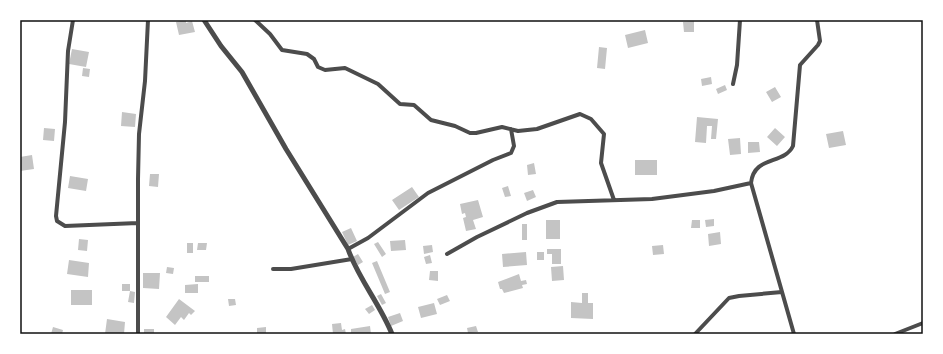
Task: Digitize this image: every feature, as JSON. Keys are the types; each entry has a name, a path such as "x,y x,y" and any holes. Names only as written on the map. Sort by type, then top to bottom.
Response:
{"street":[{"path":"73,20 68,51 65,122 57,221 65,226 138,223"},
{"path":"138,334 139,134 145,81 148,20"},
{"path":"204,20 221,46 242,72 286,149 348,248 352,259 379,305 392,334"},
{"path":"256,20 270,34 282,50 307,54 314,59 318,67 325,70 340,67 347,69 378,84 400,104 417,106 431,120 455,126 472,133 502,127 518,131 537,129 580,114 591,119 604,134 601,163 614,200"},
{"path":"733,84 737,65 740,20"},
{"path":"794,334 751,183 754,173 760,166 788,153 793,146 800,65 818,45 819,36 817,20"},
{"path":"348,248 372,236 428,193 493,160 511,153 514,146 511,129"},
{"path":"448,254 477,237 545,206 566,201 646,199 714,191 751,183"},
{"path":"273,269 291,269 352,259"},
{"path":"695,334 729,298 782,292"},
{"path":"896,334 923,323"}],"building":[{"path":"186,20 186,23 192,21 195,32 179,35 176,22"},
{"path":"694,21 694,32 684,32 683,22"},
{"path":"645,30 648,43 628,48 625,35"},
{"path":"599,47 607,48 605,69 597,68"},
{"path":"72,49 89,52 86,67 69,64"},
{"path":"83,68 90,69 89,77 82,76"},
{"path":"711,77 712,84 702,86 701,79"},
{"path":"725,85 727,90 718,94 716,89"},
{"path":"775,87 781,97 772,102 766,92"},
{"path":"122,112 136,114 135,127 121,126"},
{"path":"697,117 718,119 716,139 711,139 712,126 707,126 706,143 695,142"},
{"path":"44,128 55,129 54,141 43,140"},
{"path":"775,128 785,137 777,146 767,137"},
{"path":"843,131 846,145 829,148 826,134"},
{"path":"740,138 741,154 730,155 728,139"},
{"path":"748,142 759,142 760,152 748,153"},
{"path":"32,155 34,169 20,171 20,157"},
{"path":"635,160 657,160 657,175 635,175"},
{"path":"534,163 536,174 528,175 527,165"},
{"path":"150,174 159,174 158,187 149,186"},
{"path":"70,176 88,179 86,191 68,188"},
{"path":"508,186 511,196 505,197 502,188"},
{"path":"412,187 419,197 399,210 392,200"},
{"path":"533,190 536,197 527,201 524,193"},
{"path":"478,200 483,217 473,220 476,229 466,231 463,218 466,217 465,213 462,214 460,204"},
{"path":"714,219 714,226 706,227 705,220"},
{"path":"546,220 560,220 560,239 546,239"},
{"path":"692,220 700,220 700,228 691,228"},
{"path":"522,224 527,224 527,240 522,240"},
{"path":"351,228 357,241 348,245 342,232"},
{"path":"720,232 721,244 709,246 708,234"},
{"path":"79,239 88,240 87,251 78,250"},
{"path":"405,240 406,250 391,251 390,241"},
{"path":"378,242 386,254 382,257 374,244"},
{"path":"187,243 193,243 193,253 187,253"},
{"path":"198,243 207,243 206,250 197,250"},
{"path":"432,245 433,252 424,254 423,246"},
{"path":"663,245 664,254 653,255 652,246"},
{"path":"547,249 561,249 561,264 552,264 552,254 547,254"},
{"path":"526,252 527,265 503,267 502,254"},
{"path":"537,252 544,252 544,260 537,260"},
{"path":"358,254 363,262 358,265 353,257"},
{"path":"430,255 432,263 426,264 424,257"},
{"path":"69,260 89,263 88,277 67,274"},
{"path":"377,261 390,292 385,294 372,263"},
{"path":"563,266 564,280 552,281 551,267"},
{"path":"167,267 174,268 173,274 166,273"},
{"path":"430,271 438,271 438,281 429,280"},
{"path":"143,273 160,273 159,289 143,288"},
{"path":"519,274 521,281 526,280 527,284 522,285 523,288 504,293 502,289 500,289 498,282"},
{"path":"195,276 209,276 209,282 195,282"},
{"path":"122,284 130,284 130,291 122,291"},
{"path":"198,284 198,293 185,293 185,285"},
{"path":"71,290 92,290 92,305 71,305"},
{"path":"130,291 135,292 134,303 128,302"},
{"path":"582,293 588,293 588,303 593,303 593,319 571,318 571,302 582,303"},
{"path":"381,294 386,303 382,305 377,296"},
{"path":"447,295 450,301 440,305 437,299"},
{"path":"179,299 195,311 191,315 189,313 184,320 181,317 175,325 166,317"},
{"path":"228,299 235,299 236,305 229,306"},
{"path":"434,303 437,314 421,318 418,307"},
{"path":"372,305 375,310 369,314 365,309"},
{"path":"400,313 403,321 391,326 388,317"},
{"path":"107,319 125,322 124,334 105,334"},
{"path":"341,323 342,330 345,329 346,334 333,334 332,324"},
{"path":"370,326 371,334 351,334 351,329"},
{"path":"476,326 478,332 468,333 467,328"},
{"path":"53,327 63,330 62,334 51,334"},
{"path":"266,327 266,334 257,334 257,328"},
{"path":"144,329 154,329 154,334 144,334"}]}
